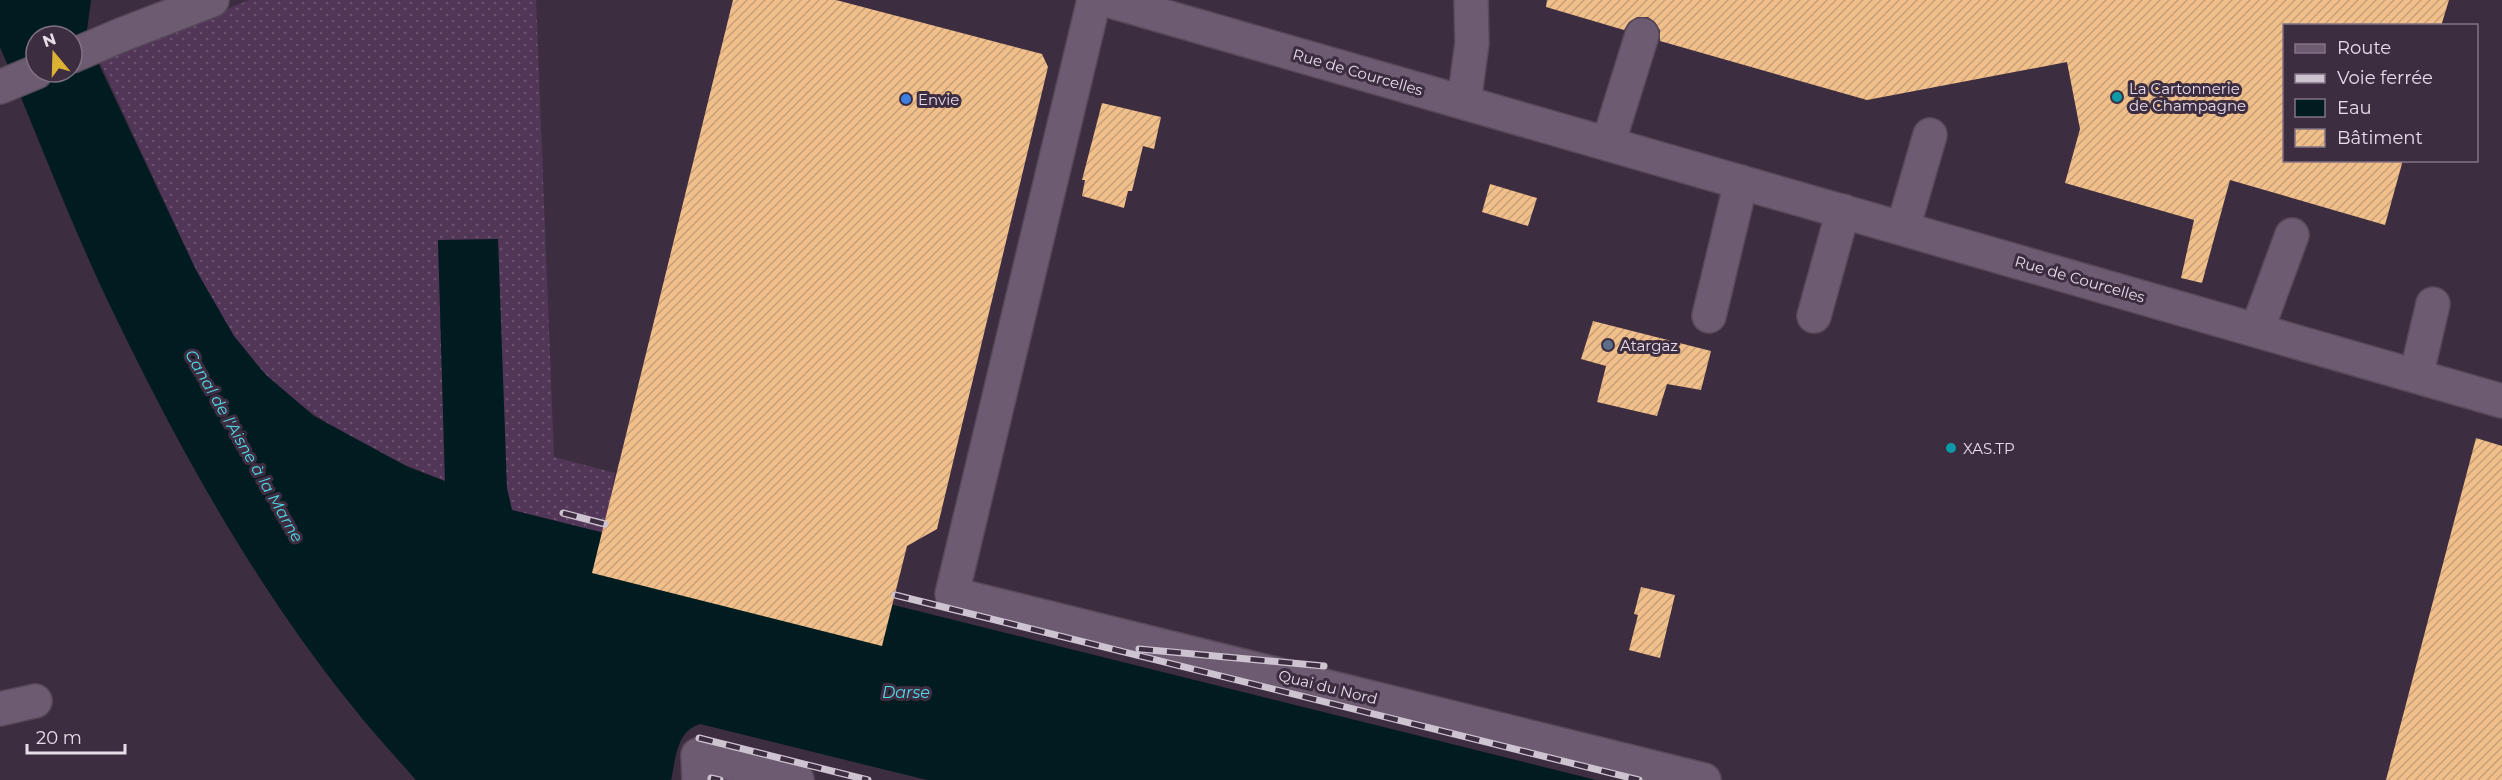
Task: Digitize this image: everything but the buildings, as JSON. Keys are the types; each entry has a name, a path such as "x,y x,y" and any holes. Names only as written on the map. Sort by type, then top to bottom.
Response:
{"street":[{"path":"84,51 212,0"},
{"name":"Quai du Nord","path":"1094,0 952,594 1704,780"},
{"name":"Rue de Courcelles","path":"1107,0 2502,401"},
{"path":"1464,102 1472,43 1471,0"},
{"path":"1608,144 1642,35"},
{"path":"0,87 24,77"},
{"path":"1903,228 1930,135"},
{"path":"1709,316 1741,182"},
{"path":"1814,316 1844,212"},
{"path":"2257,330 2292,235"},
{"path":"2416,376 2433,304"},
{"path":"0,709 35,701"},
{"path":"699,768 797,780"}],"shaded area":[{"path":"249,0 536,0 554,457 615,473 604,533 512,510 438,241 445,481 397,461 350,437 306,408 266,375 250,358 222,319 199,276 100,62"}],"water":[{"path":"0,0 91,0 86,37 196,270 234,336 265,374 314,416 408,467 445,481 438,240 498,239 507,488 512,510 1596,780 927,780 700,724 686,733 682,739 671,780 416,780 364,721 314,657 282,612 222,518 142,371 72,220 0,47"}],"railway":[{"path":"563,513 605,524"},
{"path":"895,595 1639,780"},
{"path":"1139,649 1324,666"},
{"path":"699,738 868,780"},
{"path":"711,778 720,780"}],"place":[{"name":"La Cartonnerie de Champagne","path":"2117,97"},
{"name":"Envie","path":"906,99"},
{"name":"Atargaz","path":"1608,345"},
{"name":"XAS.TP","path":"1951,448"}],"water label":[{"name":"Canal de l'Aisne à la Marne","path":"244,446"},
{"name":"Darse","path":"906,692"}]}
